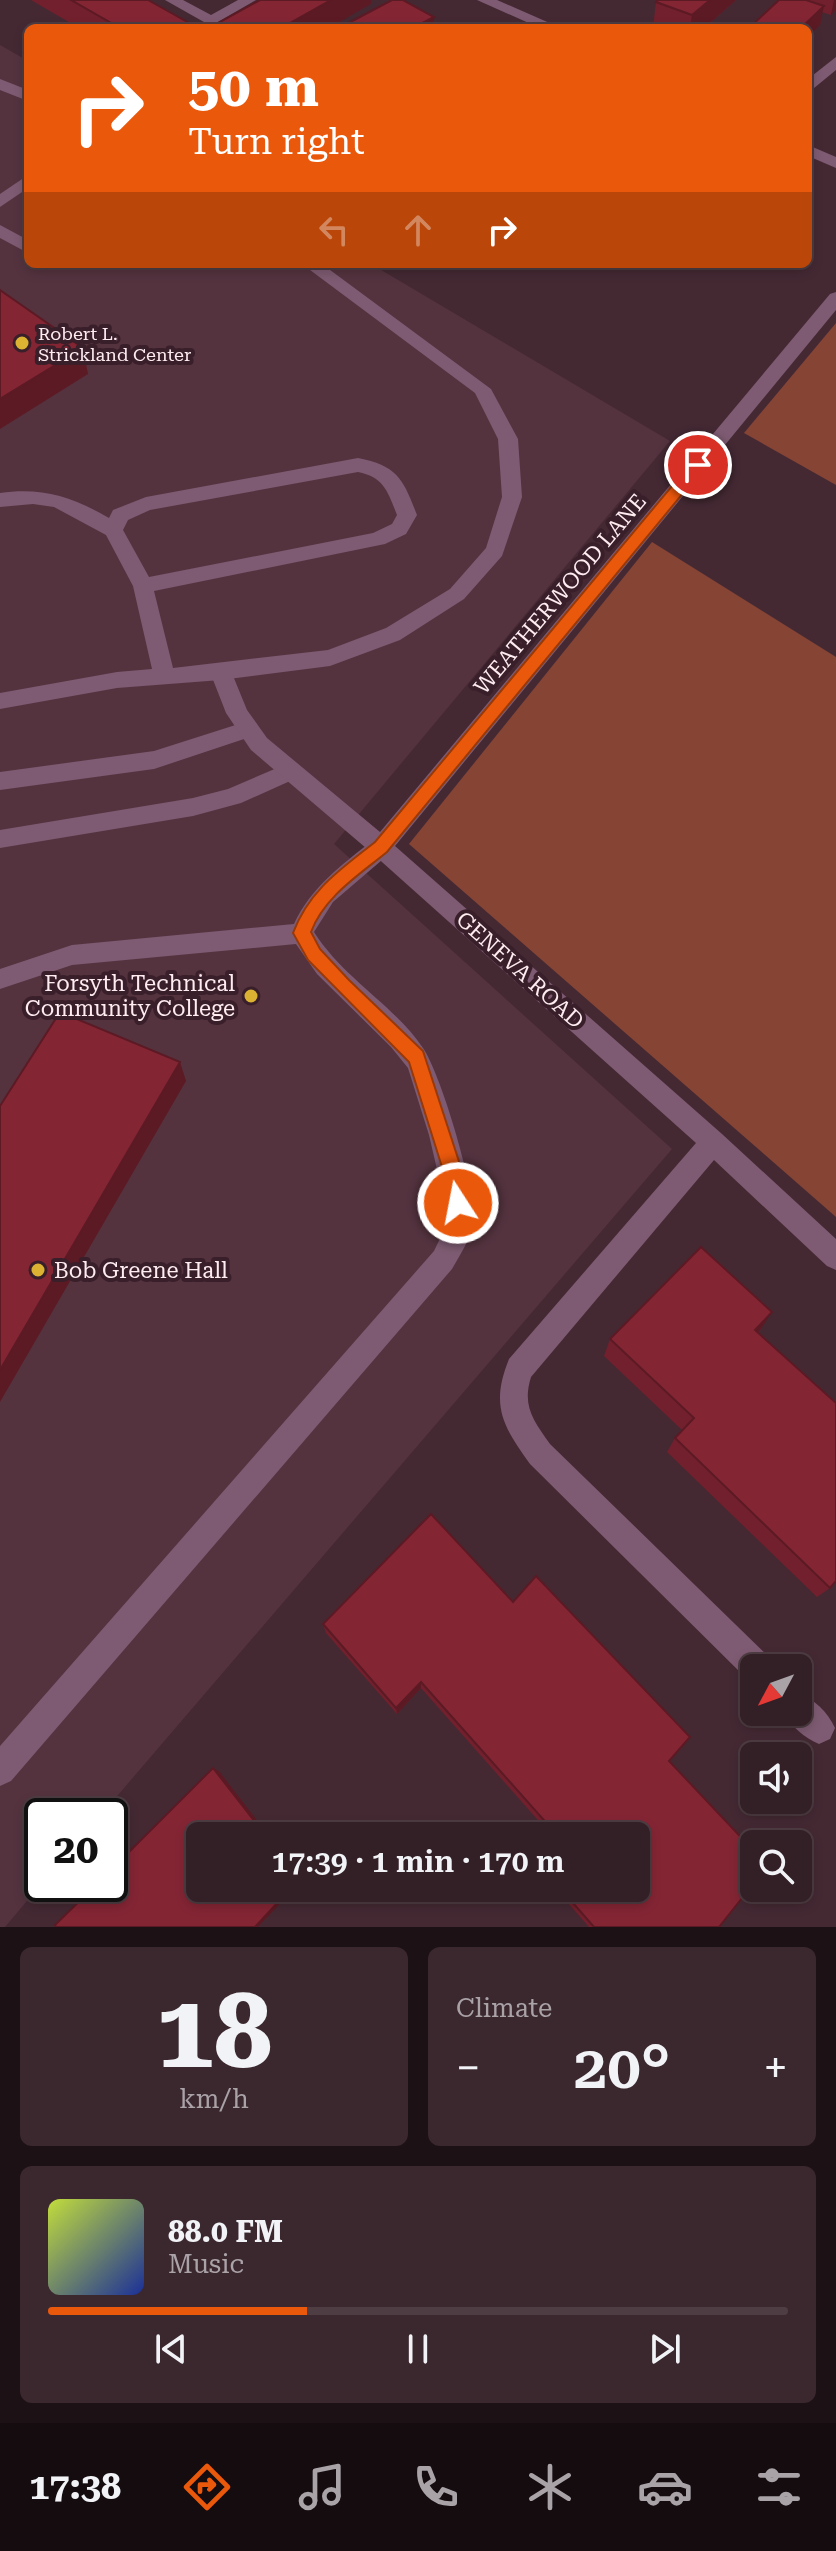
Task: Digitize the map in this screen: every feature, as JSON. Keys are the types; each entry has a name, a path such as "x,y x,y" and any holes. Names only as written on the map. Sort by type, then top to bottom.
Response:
{"street":[{"path":"172,0 211,21 249,0"},
{"path":"484,0 529,10 548,24"},
{"path":"812,84 836,62"},
{"path":"0,84 24,94"},
{"path":"812,152 836,163"},
{"path":"0,202 24,183"},
{"path":"0,230 24,245"},
{"path":"0,701 117,680 221,672 330,658 393,634 457,594 495,551 512,497 508,439 482,389 316,268"},
{"name":"WEATHERWOOD LANE","path":"302,933 310,912 337,882 381,847 836,298"},
{"path":"113,530 120,515 146,504 358,465 380,468 394,481 407,515 399,529 378,539 143,586"},
{"path":"0,500 29,494 69,504 113,530 143,586 164,676"},
{"name":"GENEVA ROAD","path":"221,672 237,713 259,744 381,847 713,1142 836,1257"},
{"path":"0,781 154,760 248,729"},
{"path":"0,839 193,807 233,797 291,771"},
{"path":"0,979 72,955 302,933 314,955 417,1057 456,1183 460,1223 443,1260 0,1770"},
{"path":"713,1142 519,1369 511,1391 512,1414 540,1454 744,1654"}],"shaded area":[{"name":"Forsyth Technical Community College","path":"0,45 24,59 24,268 378,268 670,441 334,844 672,1149 115,1798 24,1798 26,1902 5,1927 0,1927"},
{"path":"836,323 836,485 744,433"},
{"path":"652,542 836,657 836,1217 409,844"}],"building":[{"path":"71,0 148,0 191,24 113,24"},
{"path":"260,0 331,0 288,24 218,23"},
{"path":"392,0 403,0 434,17 421,24 347,24"},
{"path":"710,0 692,15 656,2"},
{"path":"779,0 806,0 824,6 805,24 753,24"},
{"path":"0,290 83,348 0,399"},
{"name":"Bob Greene Hall","path":"60,1012 180,1062 0,1370 0,1106"},
{"path":"701,1247 772,1312 755,1330 836,1403 836,1581 830,1588 675,1438 694,1418 610,1339"},
{"path":"431,1514 513,1602 536,1576 690,1737 669,1761 740,1836 740,1901 719,1927 594,1927 574,1902 650,1902 650,1822 546,1822 421,1682 396,1708 323,1624"},
{"path":"213,1768 255,1822 186,1822 186,1902 278,1902 255,1927 56,1927 79,1902 128,1902 128,1853"}],"place":[{"name":"Robert L. Strickland Center","path":"22,343"},
{"name":"Forsyth Technical Community College","path":"251,996"},
{"name":"Bob Greene Hall","path":"38,1270"}],"route":[{"path":"458,1203 456,1183 417,1057 356,1000 314,955 302,933 310,912 337,882 381,847 698,465"}]}
